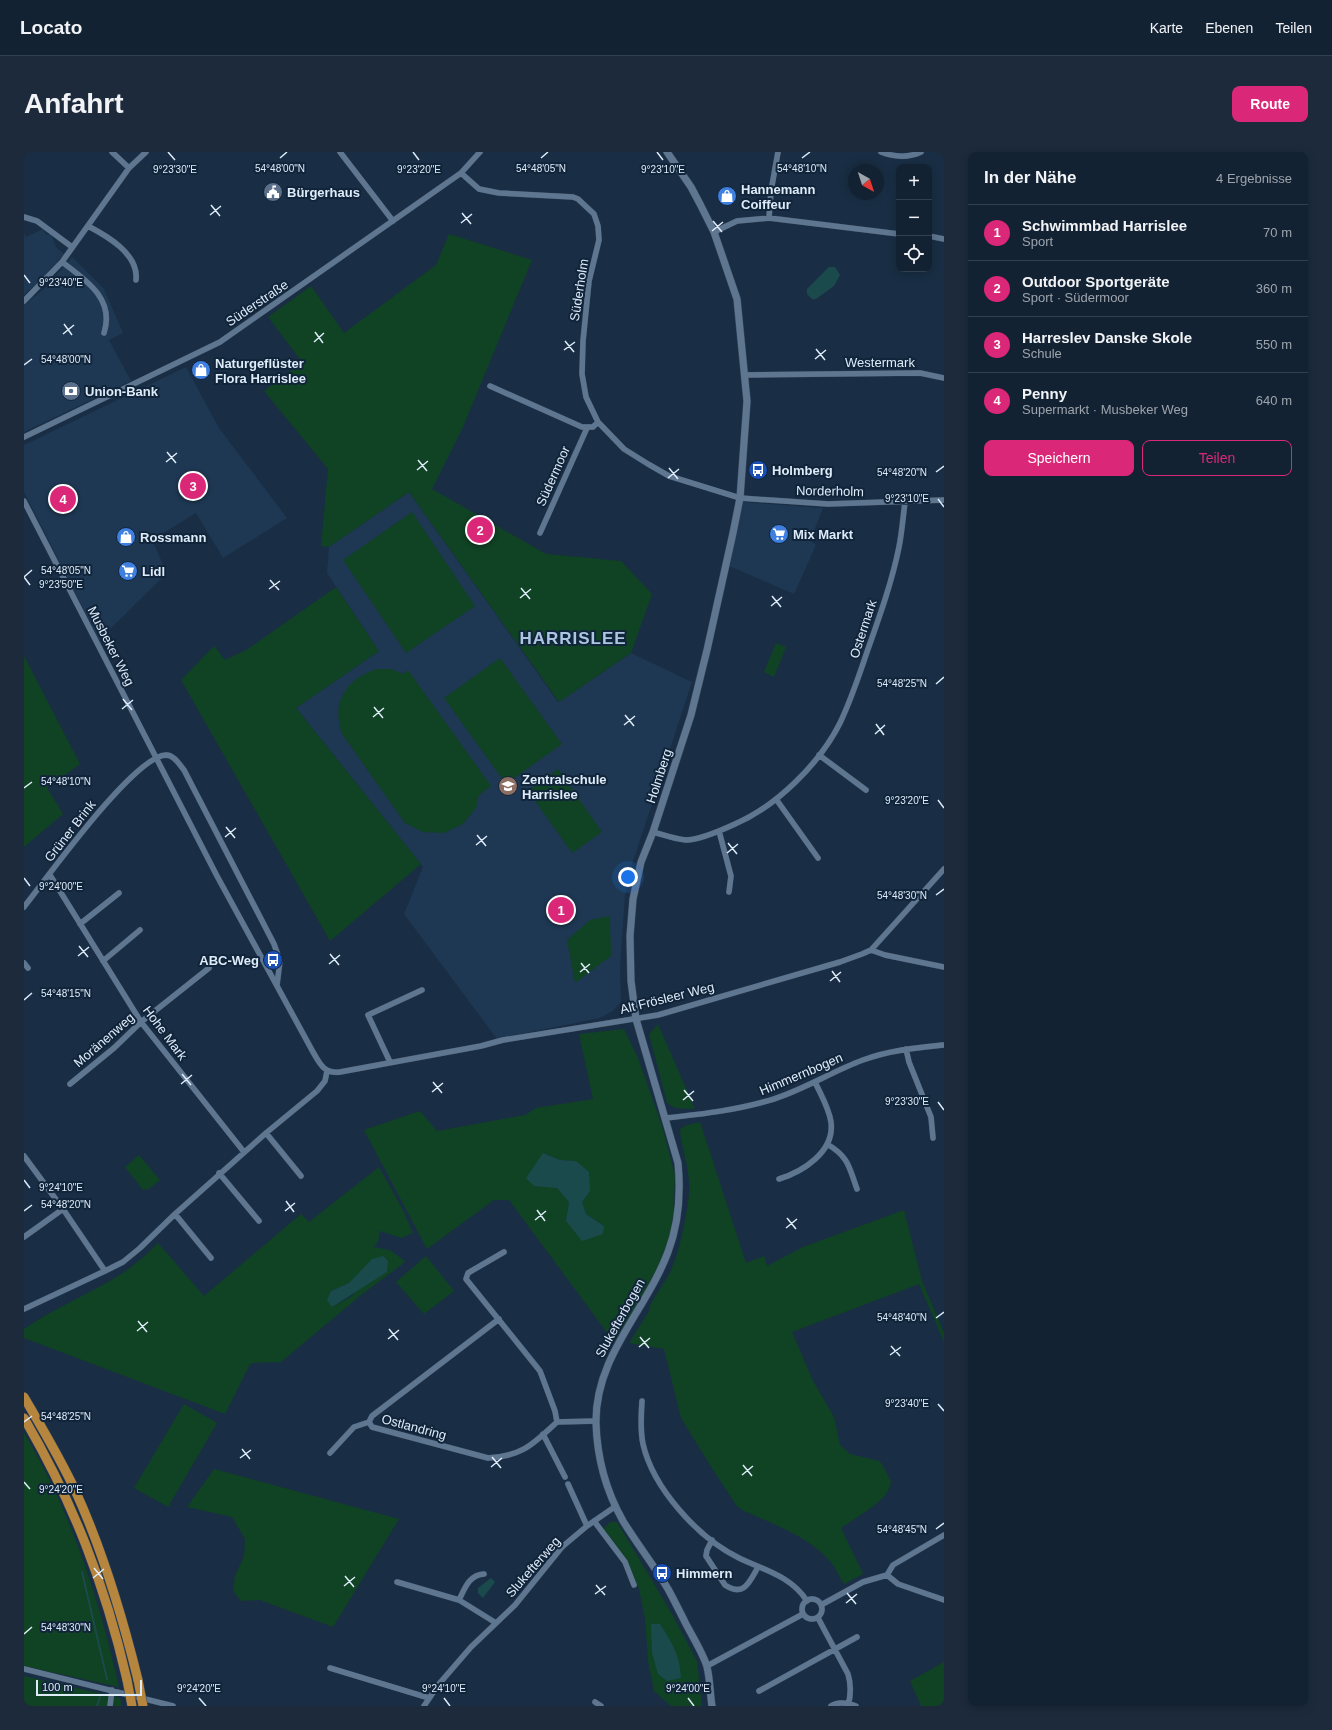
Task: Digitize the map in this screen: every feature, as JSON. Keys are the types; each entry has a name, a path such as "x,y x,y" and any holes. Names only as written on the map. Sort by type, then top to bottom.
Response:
{"highway":[{"path":"24,1397 52,1445 94,1533 118,1603 138,1680 143,1706"},
{"path":"24,1418 54,1471 84,1538 108,1607 127,1680 132,1706"}],"street":[{"path":"112,152 129,168"},
{"path":"24,301 47,280 62,262 129,168 146,152"},
{"path":"340,152 393,221"},
{"name":"Süderstraße","path":"24,437 220,342 461,173 480,152"},
{"name":"Holmberg","path":"636,1019 631,981 630,936 633,899 641,862 654,832 691,715 740,498 747,411 737,299 714,232 691,187 667,152"},
{"path":"769,218 778,152"},
{"path":"881,152 899,156 910,156 921,152"},
{"name":"Süderholm","path":"461,173 479,189 499,193 573,197 578,199 594,214 598,226 599,240 589,281 583,341 582,374 586,396 598,422 624,448 656,470 696,486 740,498"},
{"path":"24,218 37,221 72,248"},
{"path":"714,232 737,221 769,218 896,234"},
{"path":"88,226 115,241 123,249 137,273 136,280"},
{"path":"932,237 944,239"},
{"path":"62,262 92,286 102,300 107,313 107,324 104,333"},
{"name":"Westermark","path":"744,375 914,373 934,375 944,378"},
{"path":"490,386 587,428 593,427 598,422"},
{"name":"Südermoor","path":"540,533 587,428"},
{"name":"Norderholm","path":"740,498 828,504 944,500"},
{"name":"Musbeker Weg","path":"24,501 217,876 322,1068 327,1071"},
{"name":"Ostermark","path":"654,832 687,840 719,831 758,812 776,799 798,779 819,755 840,724 873,636 899,548 905,502"},
{"path":"156,757 167,755 176,759 184,770 274,944 280,961 277,986"},
{"path":"819,755 866,790"},
{"name":"Grüner Brink","path":"24,907 100,810 125,782 156,757"},
{"path":"776,799 818,858"},
{"path":"719,831 731,876 729,892"},
{"path":"944,869 871,950 884,955 944,967"},
{"name":"Hohe Mark","path":"50,875 141,1022 244,1152"},
{"path":"80,924 119,893"},
{"path":"103,961 140,930"},
{"name":"Alt Frösleer Weg","path":"327,1071 332,1073 340,1072 528,1036 666,1013 840,962 871,950"},
{"name":"Moränenweg","path":"70,1084 114,1048 141,1022 209,968"},
{"path":"390,1062 368,1015 422,990"},
{"name":"Slukefterbogen","path":"636,1019 678,1163 680,1180 679,1200 675,1230 668,1253 657,1276 609,1361 603,1378 596,1421 598,1448 605,1480 616,1506 623,1520 668,1589 707,1666 712,1706"},
{"name":"Himmernbogen","path":"666,1118 727,1111 750,1106 775,1098 815,1082 862,1060 883,1053 944,1045"},
{"path":"906,1049 909,1062 931,1117 932,1138"},
{"path":"24,1309 123,1262 140,1248 219,1173 317,1091 325,1081 327,1071"},
{"path":"778,1179 798,1172 822,1152 830,1138 831,1123 828,1111 815,1082"},
{"path":"266,1133 301,1176"},
{"path":"827,1144 838,1150 846,1159 857,1189"},
{"path":"24,1156 63,1209 105,1271"},
{"path":"219,1173 259,1221"},
{"path":"24,1237 63,1209"},
{"path":"175,1214 212,1258"},
{"path":"504,1252 468,1273 466,1279 540,1371 555,1411 557,1422 596,1421"},
{"name":"Ostlandring","path":"499,1319 372,1416 369,1422 372,1427 376,1429 488,1458 499,1458 523,1451 557,1422"},
{"path":"642,1401 641,1432 643,1444 651,1466 667,1494 680,1510 712,1540 737,1557 790,1581 802,1592 807,1600"},
{"path":"330,1453 354,1427 369,1422"},
{"path":"543,1434 564,1477"},
{"path":"568,1484 587,1526"},
{"name":"Slukefterweg","path":"424,1706 471,1646 515,1605 562,1547 587,1526 616,1506"},
{"path":"594,1521 625,1562 634,1585"},
{"path":"821,1605 862,1582 887,1575 893,1565 944,1535"},
{"path":"712,1540 706,1556 725,1585 730,1588 741,1589 746,1586 758,1567"},
{"path":"459,1600 468,1582 478,1574 484,1574"},
{"path":"887,1575 898,1584 944,1600"},
{"path":"397,1582 459,1600 496,1623"},
{"path":"803,1614 802,1606 807,1600"},
{"path":"803,1614 811,1619 818,1618 822,1612 821,1605 817,1600 807,1600"},
{"path":"707,1666 803,1614"},
{"path":"818,1618 850,1681 849,1705"},
{"path":"758,1691 857,1638"},
{"path":"330,1668 429,1698"},
{"path":"24,1669 174,1706"},
{"path":"110,1706 112,1690"},
{"path":"595,1702 601,1706"},
{"path":"830,1706 837,1703 856,1706"}],"shaded area":[{"path":"43,229 46,235 51,234 56,247 64,254 38,283 24,295 24,233 26,237"},
{"path":"72,257 104,289 123,333 109,340 131,381 24,432 24,305 45,288"},
{"path":"829,267 835,267 840,275 834,286 816,299 812,299 807,294 807,289"},
{"path":"186,367 219,428 287,518 223,558 196,513 152,540 167,573 99,640 24,492 24,445"},
{"name":"Zentralschule Harrislee","path":"409,492 558,702 631,653 692,682 629,874 625,896 620,967 621,1002 613,1011 600,1018 497,1039 404,914 423,867 296,708 379,651 327,573 329,547"},
{"path":"743,502 823,508 810,541 816,545 794,594 729,566"},
{"path":"543,1153 560,1160 576,1161 589,1172 590,1191 582,1202 586,1214 604,1226 603,1234 582,1241 566,1221 569,1202 557,1188 534,1186 526,1178"},
{"path":"383,1256 388,1261 387,1272 332,1307 327,1300 331,1291 349,1283 372,1259"},
{"path":"491,1578 495,1582 483,1598 478,1593 478,1588"},
{"path":"651,1624 660,1624 672,1643 679,1663 681,1678 667,1681 658,1674 652,1653"}],"green space":[{"path":"449,234 532,260 463,427 432,489 546,554 621,561 652,594 631,653 559,702 409,492 329,547 321,546 328,469 264,391 302,362 268,317 311,286 344,333 436,265"},
{"path":"412,512 475,606 406,653 343,560"},
{"path":"336,587 379,651 296,708 421,864 330,941 181,680 214,646 225,660 248,649"},
{"path":"776,643 786,647 774,677 764,672"},
{"path":"24,656 80,764 47,788 63,814 24,847"},
{"path":"500,658 562,744 506,784 444,698"},
{"path":"377,669 391,669 403,674 408,670 491,786 479,795 476,808 463,824 444,833 423,832 405,823 342,734 338,712 344,693 357,679 366,673"},
{"path":"558,769 602,832 572,853 528,791"},
{"path":"610,916 611,956 575,983 567,940 590,920"},
{"path":"658,1024 695,1109 675,1108 667,1103 649,1034"},
{"path":"624,1029 638,1058 662,1126 675,1176 672,1229 655,1275 614,1342 509,1200 494,1200 427,1249 364,1130 420,1111 437,1131 525,1115 536,1108 593,1099 579,1034","holes":["543,1153 560,1160 576,1161 590,1191 582,1202 586,1214 604,1226 566,1221 569,1202 557,1188"]},
{"path":"700,1122 746,1263 764,1256 767,1266 803,1247 904,1210 922,1281 944,1333 944,1342 919,1284 792,1332 813,1381 834,1417 840,1445 850,1454 879,1461 891,1482 889,1489 878,1502 841,1528 863,1574 844,1584 830,1562 809,1543 787,1530 742,1510 736,1505 681,1418 664,1349 629,1343 668,1276 676,1256 686,1215 689,1190 688,1174 680,1129 687,1125"},
{"path":"139,1155 160,1180 149,1189 143,1190 125,1167"},
{"path":"379,1167 402,1208 413,1233 401,1238 380,1231 378,1242 373,1247 390,1250 405,1261 361,1295 281,1362 250,1364 225,1414 24,1338 24,1329 35,1321 107,1283 139,1261 158,1243 204,1296 301,1214 309,1222","holes":["349,1283 356,1291 352,1296 332,1307 331,1291"]},
{"path":"426,1256 454,1291 424,1314 396,1282"},
{"path":"184,1404 217,1423 168,1507 134,1488"},
{"path":"24,1433 56,1493 82,1556 93,1589 119,1687 24,1666"},
{"path":"214,1469 399,1519 333,1627 260,1600 241,1601 233,1591 235,1576 244,1556 245,1539 232,1517 187,1507"},
{"path":"610,1522 617,1522 672,1614 697,1661 702,1706 671,1706 654,1691 648,1661 645,1619 639,1589 627,1560 603,1529"},
{"path":"944,1662 944,1706 921,1706 910,1681"},
{"path":"24,1676 120,1698 122,1706 24,1706"}],"waterway":[{"path":"82,1572 107,1679"},
{"path":"97,1706 100,1697"}],"place":[{"name":"Bürgerhaus","path":"273,192"},
{"name":"Hannemann Coiffeur","path":"727,196"},
{"name":"Naturgeflüster Flora Harrislee","path":"201,370"},
{"name":"Union-Bank","path":"71,391"},
{"name":"Holmberg","path":"758,470"},
{"name":"Harreslev Danske Skole","path":"193,486"},
{"name":"Penny","path":"63,499"},
{"name":"Outdoor Sportgeräte","path":"480,530"},
{"name":"Mix Markt","path":"779,534"},
{"name":"Rossmann","path":"126,537"},
{"name":"Lidl","path":"128,571"},
{"name":"Zentralschule Harrislee","path":"508,786"},
{"name":"Schwimmbad Harrislee","path":"561,910"},
{"name":"ABC-Weg","path":"273,960"},
{"name":"Himmern","path":"662,1573"}],"district":[{"name":"HARRISLEE","path":"573,638"}]}
